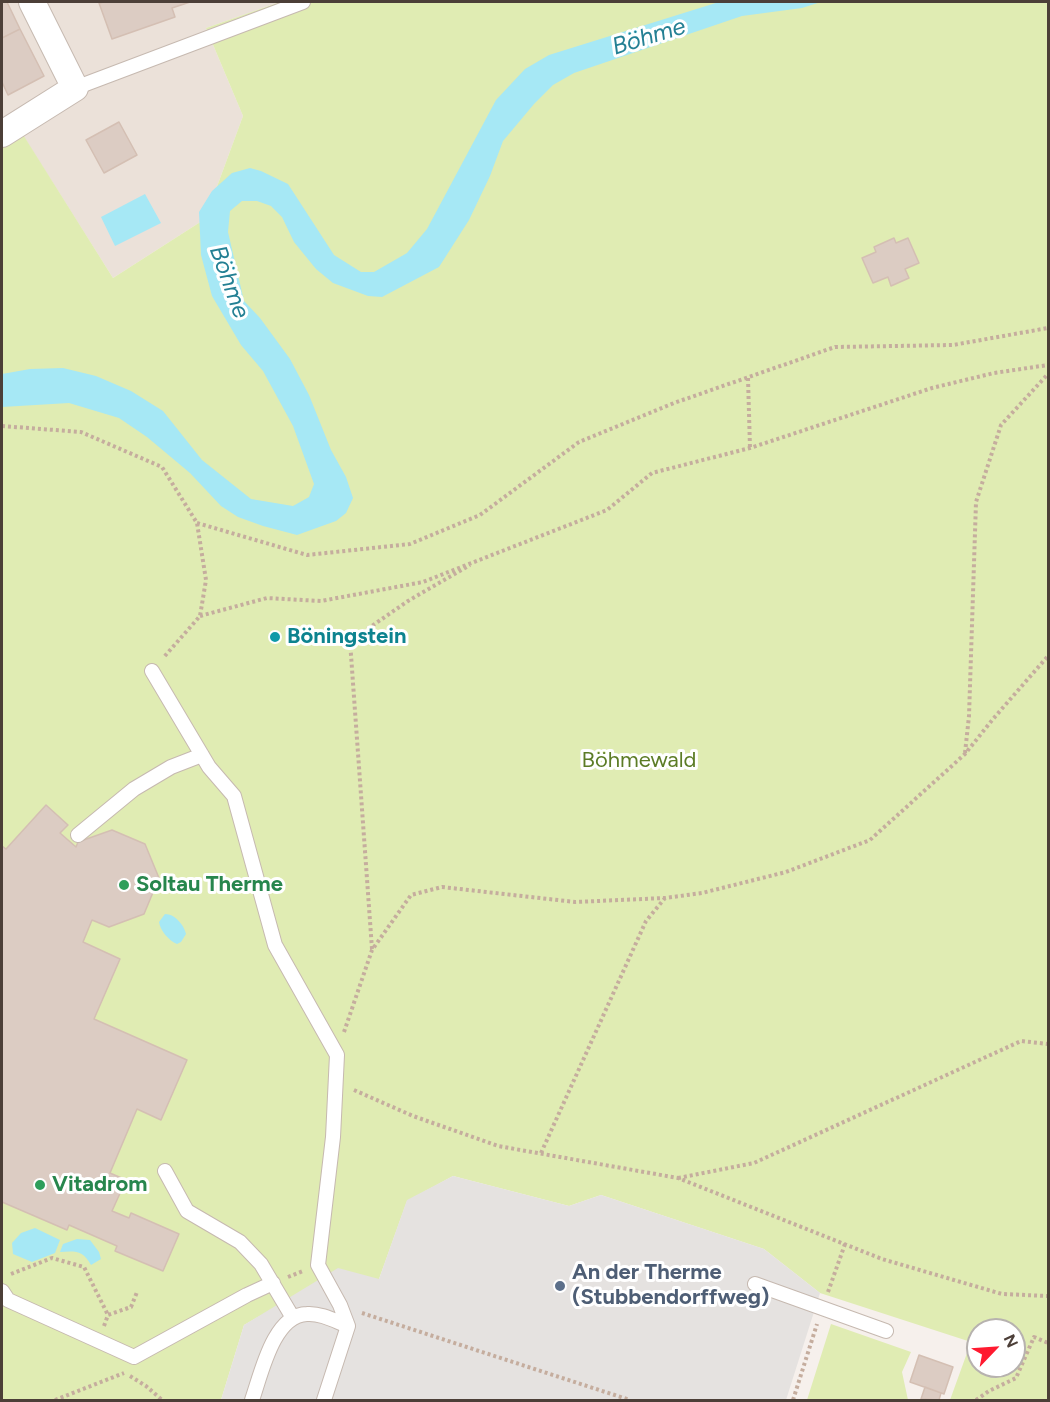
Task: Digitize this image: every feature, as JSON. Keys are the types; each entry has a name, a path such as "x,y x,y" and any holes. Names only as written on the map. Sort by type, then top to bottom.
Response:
{"street":[{"path":"2,134 75,88 32,2"}],"lane":[{"path":"75,88 303,2"},
{"path":"152,670 209,767 234,796 275,945 337,1055 333,1137 318,1265 340,1305 348,1326 324,1401"},
{"path":"78,835 134,789 171,767 202,755"},
{"path":"165,1172 187,1211 240,1242 261,1264 293,1318"},
{"path":"2,1291 8,1300 134,1357 273,1283"},
{"path":"755,1284 885,1331"},
{"path":"252,1401 273,1341 293,1318 306,1314 321,1316 348,1326"}],"path":[{"path":"197,524 307,555 410,544 480,515 579,442 674,403 835,347 953,345 1048,328"},
{"path":"200,616 267,598 321,601 423,582 607,510 652,473 750,448 932,388 994,374 1048,366"},
{"path":"965,754 969,716 976,502 1001,424 1048,375"},
{"path":"748,378 750,448"},
{"path":"2,426 81,432 162,467 197,524 206,580 200,616 152,670"},
{"path":"372,950 350,641 408,601 481,558"},
{"path":"337,1055 372,950 411,895 442,887 575,902 665,898 702,893 786,872 870,840 965,754 993,718 1048,656"},
{"path":"541,1153 646,921 665,898"},
{"path":"678,1178 754,1163 1021,1041 1048,1044"},
{"path":"336,1082 413,1116 498,1146 678,1178 882,1259 1002,1294 1048,1296"},
{"path":"793,1401 845,1244"},
{"path":"2,1278 52,1258 84,1267 108,1315 98,1341"},
{"path":"273,1283 318,1265"},
{"path":"108,1315 131,1307 136,1292"},
{"path":"340,1305 630,1401"},
{"path":"976,1401 1016,1378 1034,1337 1048,1342"},
{"path":"55,1401 125,1373 134,1357"},
{"path":"125,1373 146,1386 162,1401"}],"shaded area":[{"path":"2,2 280,2 206,28 243,116 205,219 113,278 22,134 2,146"},
{"name":"An der Therme (Stubbendorffweg)","path":"453,1176 569,1206 601,1195 764,1249 820,1293 786,1400 221,1400 244,1325 338,1268 379,1279 407,1200"}],"green space":[{"name":"Böhmewald","path":"280,2 1048,2 1048,1400 950,1400 966,1356 966,1378 1026,1378 1026,1318 966,1318 966,1340 820,1293 764,1249 601,1195 569,1206 453,1176 407,1201 379,1279 290,1299 244,1325 221,1400 2,1400 2,146 22,133 113,278 205,219 243,116 206,28"},
{"path":"831,1324 911,1352 902,1372 908,1400 807,1400"}],"water":[{"name":"Böhme","path":"719,2 821,2 802,8 742,16 574,73 553,85 503,141 490,176 469,220 439,267 382,297 368,296 333,283 316,269 294,242 282,217 271,206 257,201 242,201 230,211 228,232 244,301 260,318 290,359 309,395 331,450 346,477 353,498 346,513 336,521 297,535 263,526 238,517 221,506 190,473 147,437 119,418 69,403 2,407 2,374 30,369 63,368 96,376 131,391 163,411 202,460 251,499 293,506 309,497 314,484 293,426 263,371 241,345 212,296 201,255 199,212 212,191 232,173 250,168 288,184 334,255 361,272 374,272 407,253 427,229 496,100 525,69 549,55"},
{"path":"145,194 161,223 115,246 101,217"},
{"path":"165,914 176,918 185,931 186,934 177,944 168,938 160,925 159,922"},
{"path":"35,1228 60,1240 55,1253 32,1262 13,1254 12,1243 21,1233"},
{"path":"77,1239 90,1240 101,1259 91,1265 82,1254 60,1252 63,1244"}],"building":[{"path":"2,2 7,2 20,29 2,38"},
{"path":"190,2 172,8 175,17 112,39 99,3"},
{"path":"20,29 44,76 8,95 2,82 2,38"},
{"path":"119,122 137,155 104,173 86,140"},
{"path":"894,238 896,243 908,238 919,263 905,269 909,278 891,286 888,277 873,283 862,258 876,252 874,247"},
{"path":"46,805 68,825 60,833 76,847 78,842 112,830 145,844 159,878 144,914 109,927 92,920 83,942 120,959 94,1019 187,1060 161,1120 137,1109 110,1173 126,1180 112,1211 129,1218 131,1213 179,1234 163,1271 115,1251 117,1246 69,1225 67,1230 2,1202 2,846 6,849"},
{"path":"919,1355 953,1367 944,1394 910,1382"},
{"path":"925,1387 941,1393 939,1400 921,1399"}],"place":[{"name":"Böningstein","path":"275,637"},
{"name":"Soltau Therme","path":"124,885"},
{"name":"Vitadrom","path":"40,1185"},
{"name":"An der Therme (Stubbendorffweg)","path":"560,1286"}]}
